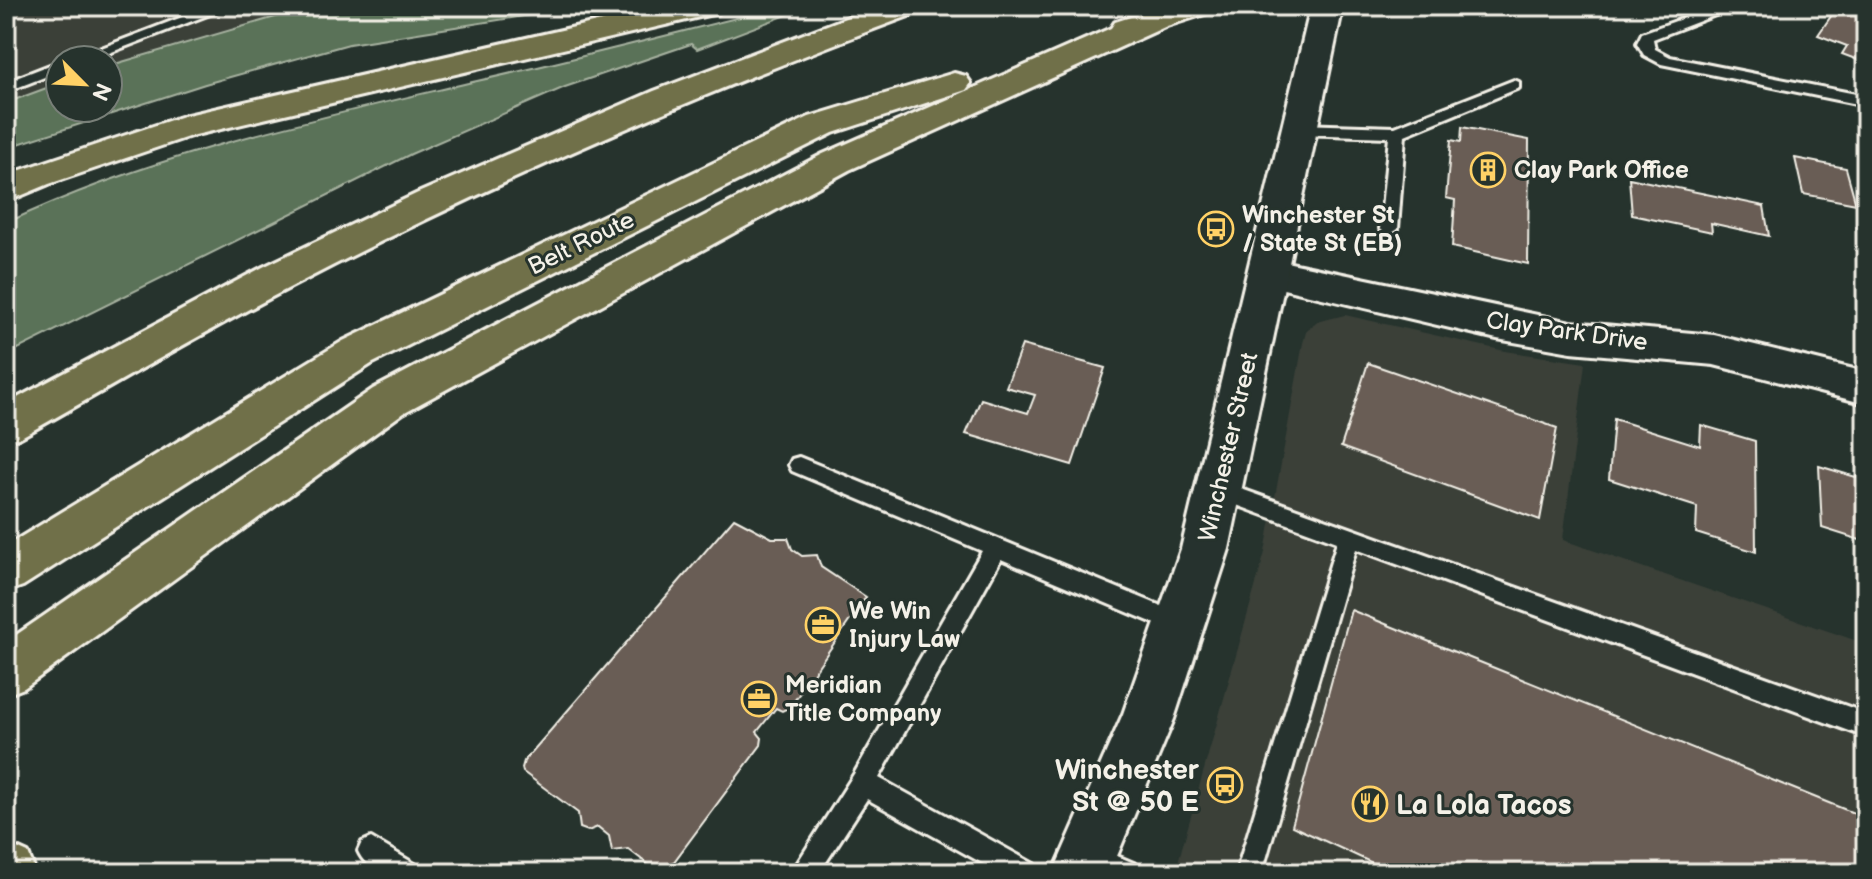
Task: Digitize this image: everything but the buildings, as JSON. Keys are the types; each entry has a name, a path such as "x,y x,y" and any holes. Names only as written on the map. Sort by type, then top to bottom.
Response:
{"highway":[{"path":"6,190 36,175 183,127 708,6"},
{"path":"6,425 276,278 539,152 769,55 906,6"},
{"name":"Belt Route","path":"6,571 358,352 821,125 1197,6"},
{"path":"6,671 388,401 836,162 1155,20"}],"main road":[{"name":"Winchester Street","path":"1099,868 1205,549 1327,6"}],"street":[{"name":"Clay Park Drive","path":"1267,272 1527,330 1714,350 1866,388"}],"lane":[{"path":"121,44 224,6"},
{"path":"1732,6 1647,36 1644,43 1649,52 1666,61 1866,101"},
{"path":"6,87 44,72"},
{"path":"1299,125 1397,132 1514,85"},
{"path":"1389,229 1397,132"},
{"path":"799,465 1180,624"},
{"path":"1219,490 1866,725"},
{"path":"1249,873 1349,538"},
{"path":"804,873 863,783 997,546"},
{"path":"863,783 1025,873"},
{"path":"371,851 406,873"}],"shaded area":[{"path":"6,6 313,6 124,61 124,44 44,44 44,89 6,103"},
{"path":"1345,315 1505,351 1585,363 1563,540 1866,644 1866,873 1175,873 1265,552 1306,332 1316,322"}],"green space":[{"path":"313,6 586,6 349,44 124,110 124,61"},
{"path":"785,6 798,6 800,10 697,49 691,44 565,87 411,154 6,355 6,223 120,176 237,140"},
{"path":"44,89 44,124 81,124 6,148 6,103"}],"place":[{"name":"Clay Park Office","path":"1488,170"},
{"name":"Winchester St / State St (EB)","path":"1216,229"},
{"name":"We Win Injury Law","path":"823,625"},
{"name":"Meridian Title Company","path":"759,699"},
{"name":"Winchester St @ 50 E","path":"1225,785"},
{"name":"La Lola Tacos","path":"1370,804"}]}
